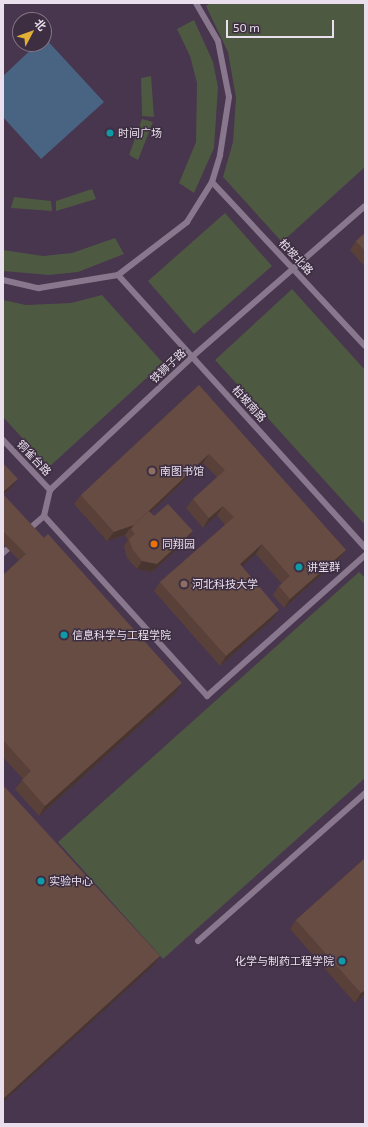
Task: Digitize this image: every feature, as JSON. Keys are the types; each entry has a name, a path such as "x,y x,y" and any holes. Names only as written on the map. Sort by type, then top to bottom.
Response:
{"lane":[{"path":"3,280 39,288 118,275 152,252 187,222 212,182 220,155 229,96 218,41 196,3"},
{"name":"柏坡北路","path":"212,182 365,346"},
{"name":"铁狮子路","path":"50,490 192,356 365,206"},
{"name":"柏坡南路","path":"118,275 365,547"},
{"name":"铜雀台路","path":"3,440 50,490"},
{"path":"3,553 44,516 50,490"},
{"path":"44,516 207,696 365,555"},
{"path":"198,941 365,793"}],"shaded area":[{"name":"河北科技大学","path":"3,3 365,3 365,1124 3,1124"}],"green space":[{"path":"210,3 365,3 365,167 282,242 223,177 233,142 236,98 228,52 206,6"},
{"path":"194,20 213,62 218,87 214,148 194,193 179,183 196,142 197,83 190,56 177,29"},
{"path":"151,76 154,117 142,116 141,78"},
{"path":"142,119 153,122 138,160 129,155"},
{"path":"92,189 96,199 56,211 56,201"},
{"path":"14,197 51,201 52,211 11,208"},
{"path":"225,213 272,266 194,334 148,281"},
{"path":"115,238 124,254 78,272 49,275 3,271 3,250 43,256 72,253"},
{"path":"292,289 365,370 365,525 215,360"},
{"path":"102,295 163,363 49,467 3,417 3,300 26,305 71,303"},
{"path":"359,572 365,578 365,778 163,959 58,842"}],"water":[{"path":"52,46 104,102 41,159 3,117 3,76 28,52 52,52"}],"building":[{"path":"365,233 365,251 356,241"},
{"path":"199,385 346,550 290,599 279,586 290,576 262,544 240,564 279,610 226,656 160,582 234,517 223,506 209,518 193,499 225,470 209,454 134,525 114,532 81,495"},
{"path":"3,463 18,479 3,492"},
{"path":"3,494 44,538 26,554 3,531"},
{"name":"同翔园","path":"168,504 193,531 157,564 142,561 133,550 129,539 135,534 131,529 149,511 154,516"},
{"name":"信息科学与工程学院","path":"48,534 182,683 45,806 22,780 31,771 3,740 3,575"},
{"name":"实验中心","path":"3,785 160,956 3,1099"},
{"name":"化学与制药工程学院","path":"365,858 365,990 361,993 296,920"}],"place":[{"name":"时间广场","path":"110,133"},
{"name":"南图书馆","path":"152,471"},
{"name":"同翔园","path":"154,544"},
{"name":"讲堂群","path":"299,567"},
{"name":"河北科技大学","path":"184,584"},
{"name":"信息科学与工程学院","path":"64,635"},
{"name":"实验中心","path":"41,881"},
{"name":"化学与制药工程学院","path":"342,961"}]}
